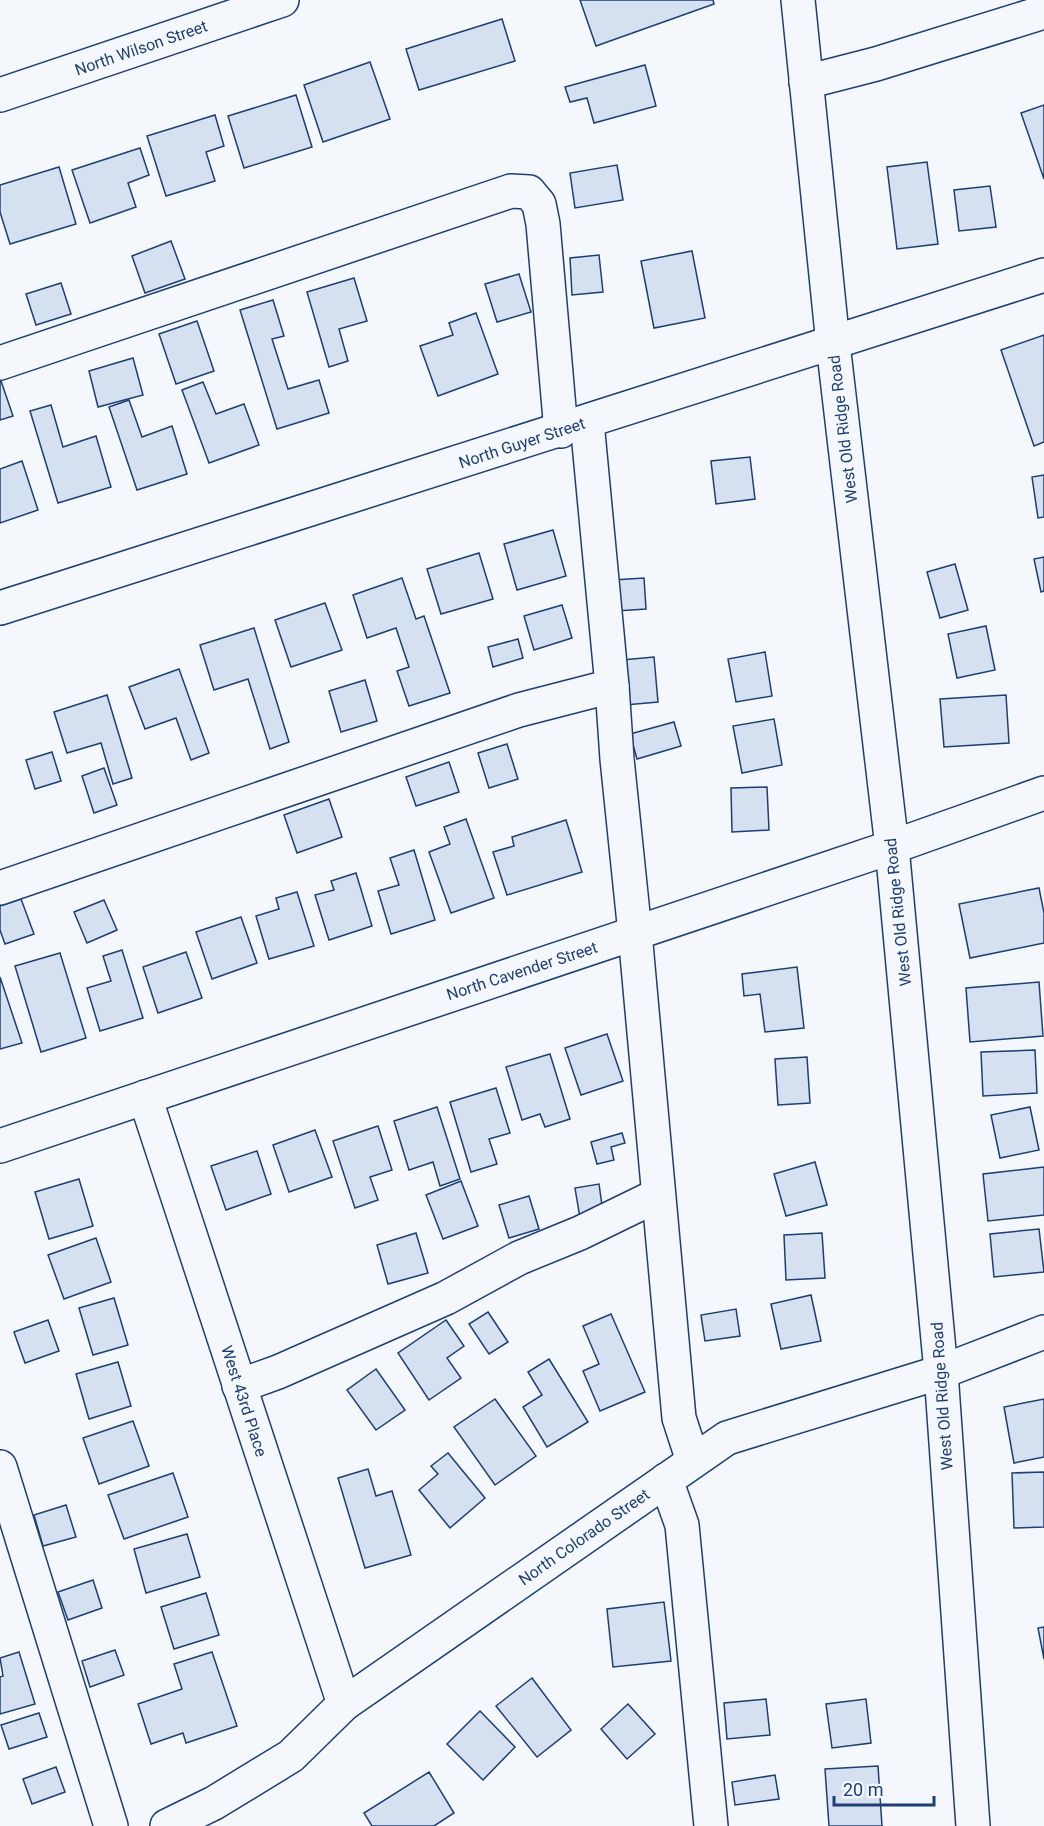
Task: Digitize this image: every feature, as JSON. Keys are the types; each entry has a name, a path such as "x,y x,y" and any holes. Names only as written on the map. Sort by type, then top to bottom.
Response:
{"street":[{"name":"North Wilson Street","path":"0,95 282,0"},
{"name":"West Old Ridge Road","path":"798,0 833,344 892,848 941,1372 973,1826"},
{"path":"806,82 876,64 1044,12"},
{"path":"0,363 511,191 529,192 539,204 612,686 624,843 635,933 679,1418 693,1461"},
{"name":"North Guyer Street","path":"0,608 1044,275"},
{"path":"0,888 519,710 612,686"},
{"name":"North Cavender Street","path":"0,1146 892,848 1044,793"},
{"name":"West 43rd Place","path":"145,1097 344,1704"},
{"path":"239,1386 278,1372 446,1298 519,1258 580,1233 658,1195"},
{"name":"North Colorado Street","path":"167,1826 214,1803 291,1756 344,1704 727,1438 941,1372 1044,1332"},
{"path":"0,1467 111,1826"},
{"path":"666,1480 682,1525 711,1826"}],"building":[{"path":"580,0 713,0 714,4 596,46"},
{"path":"502,19 515,61 419,90 406,49"},
{"path":"370,62 390,119 323,142 304,85"},
{"path":"645,65 656,106 594,123 587,98 570,102 565,87"},
{"path":"296,95 312,147 244,168 228,116"},
{"path":"1044,105 1044,179 1021,113"},
{"path":"215,115 224,146 206,152 215,181 166,196 147,136"},
{"path":"140,148 149,175 128,183 136,207 90,223 72,170"},
{"path":"927,162 938,244 897,249 887,167"},
{"path":"617,165 623,200 575,208 570,173"},
{"path":"59,167 76,224 10,244 0,212 0,185"},
{"path":"990,186 996,227 959,231 954,190"},
{"path":"171,241 185,279 145,293 132,256"},
{"path":"692,251 705,318 654,328 641,261"},
{"path":"599,255 603,292 572,295 570,258"},
{"path":"519,274 531,312 497,322 485,284"},
{"path":"354,278 367,321 339,329 348,361 329,367 307,292"},
{"path":"61,283 71,314 36,325 26,294"},
{"path":"273,300 284,336 272,339 288,389 319,380 329,413 277,429 240,310"},
{"path":"476,313 498,374 438,396 420,346 453,335 449,323"},
{"path":"197,321 214,371 176,384 159,334"},
{"path":"1044,335 1044,442 1034,446 1001,350"},
{"path":"133,358 143,395 98,407 89,371"},
{"path":"0,378 13,416 0,420"},
{"path":"203,382 216,414 244,404 259,445 209,463 182,390"},
{"path":"129,400 142,437 172,426 187,474 137,490 109,407"},
{"path":"51,405 63,447 96,436 111,487 58,503 30,411"},
{"path":"750,457 755,499 716,504 711,461"},
{"path":"22,461 38,510 0,523 0,469"},
{"path":"1044,475 1044,517 1038,518 1032,477"},
{"path":"553,530 566,576 517,590 504,544"},
{"path":"479,553 493,599 441,614 427,569"},
{"path":"1044,557 1044,591 1041,592 1034,559"},
{"path":"955,564 968,610 940,618 927,572"},
{"path":"402,578 416,619 424,616 450,693 409,706 397,671 409,667 396,628 367,638 353,595"},
{"path":"644,578 646,609 616,611 613,580"},
{"path":"325,603 342,650 291,667 275,620"},
{"path":"562,605 572,638 534,650 524,616"},
{"path":"986,626 995,670 957,678 948,634"},
{"path":"254,628 289,742 270,749 248,679 214,690 200,645"},
{"path":"518,639 523,658 493,667 488,647"},
{"path":"765,652 772,696 736,702 728,659"},
{"path":"654,657 658,702 625,705 622,660"},
{"path":"179,669 209,753 191,760 176,718 145,729 129,687"},
{"path":"365,680 377,721 341,732 329,691"},
{"path":"107,695 132,778 113,784 101,743 67,753 54,712"},
{"path":"1006,695 1009,743 944,747 940,699"},
{"path":"774,719 782,765 742,773 733,726"},
{"path":"674,722 681,746 637,759 630,734"},
{"path":"507,744 518,779 489,788 478,753"},
{"path":"52,752 61,781 35,789 26,760"},
{"path":"449,762 459,792 416,806 406,777"},
{"path":"104,768 117,805 94,813 82,776"},
{"path":"767,787 769,830 732,832 731,788"},
{"path":"329,799 342,837 297,853 284,815"},
{"path":"466,819 494,898 451,913 429,852 450,844 444,827"},
{"path":"566,820 582,872 507,895 493,852 514,846 512,837"},
{"path":"414,850 435,920 391,934 378,891 399,885 390,858"},
{"path":"356,873 372,926 329,940 315,895 334,890 331,881"},
{"path":"1039,888 1044,913 1044,943 970,958 959,904"},
{"path":"297,892 314,946 269,959 256,916 279,909 276,898"},
{"path":"21,899 34,934 5,944 0,930 0,906"},
{"path":"104,900 117,930 87,943 74,912"},
{"path":"241,917 257,963 212,979 196,932"},
{"path":"122,950 143,1018 100,1031 87,988 111,981 103,956"},
{"path":"186,952 202,998 158,1013 143,967"},
{"path":"60,953 86,1038 41,1052 15,966"},
{"path":"797,967 804,1028 765,1032 760,994 744,996 742,974"},
{"path":"0,977 22,1043 0,1049"},
{"path":"1039,982 1043,1036 970,1042 966,988"},
{"path":"607,1034 623,1081 581,1095 565,1048"},
{"path":"1035,1050 1037,1093 983,1096 981,1052"},
{"path":"550,1054 570,1119 545,1127 540,1114 522,1120 506,1067"},
{"path":"807,1057 810,1103 778,1105 775,1059"},
{"path":"496,1088 510,1133 489,1139 497,1164 471,1172 450,1102"},
{"path":"437,1107 460,1179 440,1186 433,1162 409,1170 394,1121"},
{"path":"1030,1107 1039,1150 1000,1158 991,1115"},
{"path":"378,1126 392,1170 370,1177 378,1200 355,1208 333,1141"},
{"path":"315,1130 332,1177 289,1192 273,1145"},
{"path":"622,1133 625,1143 611,1147 614,1160 597,1164 591,1142"},
{"path":"257,1151 271,1194 226,1210 211,1166"},
{"path":"815,1162 827,1205 786,1216 774,1174"},
{"path":"1044,1167 1044,1215 988,1221 983,1174"},
{"path":"79,1179 93,1226 49,1239 35,1192"},
{"path":"461,1181 478,1226 443,1239 426,1195"},
{"path":"599,1184 604,1220 581,1224 575,1188"},
{"path":"529,1196 539,1229 509,1238 499,1205"},
{"path":"1039,1229 1044,1272 994,1277 990,1234"},
{"path":"416,1233 428,1273 388,1284 377,1245"},
{"path":"822,1233 825,1278 786,1280 784,1235"},
{"path":"96,1238 111,1282 64,1299 48,1255"},
{"path":"811,1295 821,1341 781,1349 771,1304"},
{"path":"114,1298 128,1345 93,1355 79,1308"},
{"path":"736,1309 740,1336 705,1341 701,1315"},
{"path":"488,1312 508,1342 489,1354 469,1324"},
{"path":"611,1314 645,1392 600,1411 583,1371 599,1364 583,1326"},
{"path":"48,1320 59,1351 25,1363 14,1332"},
{"path":"446,1320 464,1346 447,1358 461,1378 429,1400 398,1353"},
{"path":"549,1359 588,1422 547,1447 523,1407 542,1395 528,1372"},
{"path":"118,1362 131,1406 89,1419 76,1374"},
{"path":"376,1369 405,1410 376,1430 347,1390"},
{"path":"495,1399 536,1456 495,1485 454,1427"},
{"path":"1044,1399 1044,1457 1014,1463 1004,1407"},
{"path":"133,1421 149,1466 99,1484 83,1438"},
{"path":"448,1453 485,1498 450,1528 419,1490 438,1474 431,1466"},
{"path":"368,1469 376,1496 392,1491 411,1555 365,1568 338,1478"},
{"path":"1044,1472 1044,1527 1014,1528 1012,1473"},
{"path":"173,1473 188,1517 124,1539 108,1495"},
{"path":"66,1505 76,1537 43,1546 34,1515"},
{"path":"187,1534 200,1577 146,1593 134,1549"},
{"path":"93,1580 102,1608 68,1620 58,1592"},
{"path":"206,1593 219,1635 174,1649 161,1607"},
{"path":"664,1602 671,1661 613,1667 607,1609"},
{"path":"1044,1627 1044,1659 1038,1628"},
{"path":"115,1650 124,1675 90,1687 82,1661"},
{"path":"19,1652 35,1704 0,1714 0,1677 3,1676 0,1658"},
{"path":"212,1652 237,1726 186,1743 183,1733 151,1744 138,1704 182,1689 174,1664"},
{"path":"532,1678 571,1730 537,1757 496,1706"},
{"path":"766,1699 770,1735 727,1739 724,1703"},
{"path":"866,1699 871,1743 832,1748 826,1704"},
{"path":"628,1704 655,1734 627,1759 601,1729"},
{"path":"480,1711 515,1747 483,1780 447,1744"},
{"path":"39,1713 47,1737 9,1749 1,1725"},
{"path":"878,1766 882,1826 829,1826 825,1769"},
{"path":"56,1767 65,1792 32,1804 23,1779"},
{"path":"429,1772 454,1813 434,1826 372,1826 364,1813"},
{"path":"775,1775 779,1799 735,1805 732,1782"}]}
